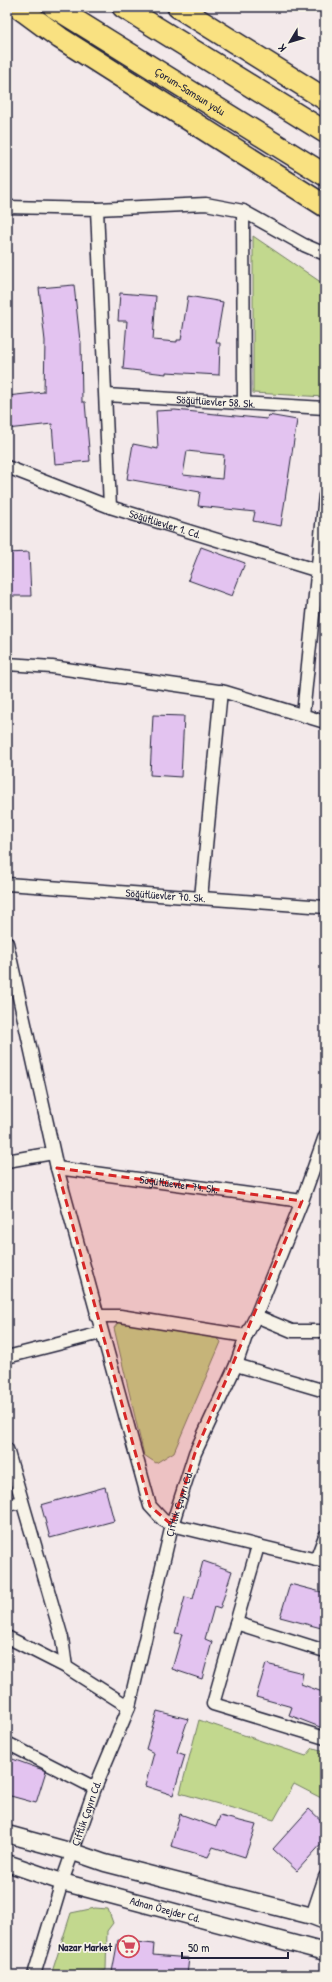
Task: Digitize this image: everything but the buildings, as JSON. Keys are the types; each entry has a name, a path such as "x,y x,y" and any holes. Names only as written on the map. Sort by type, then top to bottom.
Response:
{"highway":[{"path":"18,7 60,38 325,206"},
{"name":"Çorum-Samsun yolu","path":"54,7 325,175"},
{"path":"123,7 325,132"},
{"path":"178,7 325,99"}],"street":[{"path":"7,207 97,209 206,204 243,211 304,245 325,254"},
{"path":"97,209 110,507"},
{"path":"243,211 244,403"},
{"name":"Söğütlüevler 58. Sk.","path":"106,394 325,408"},
{"name":"Söğütlüevler 1. Cd.","path":"7,467 110,507 321,572"},
{"path":"304,715 321,572 325,495"},
{"path":"7,664 52,667 222,691 325,722"},
{"path":"201,898 222,691"},
{"name":"Söğütlüevler 70. Sk.","path":"7,884 325,907"},
{"path":"7,944 12,991 56,1168 150,1506 163,1520 172,1525 320,1561 325,1536"},
{"name":"Çiftlik Çayırı Cd.","path":"34,1975 62,1882 96,1788 129,1707 172,1525 195,1454 256,1316 302,1201 325,1136"},
{"path":"7,1161 53,1153"},
{"name":"Söğütlüevler 74. Sk.","path":"56,1168 302,1201"},
{"path":"96,1316 120,1316 246,1336"},
{"path":"256,1316 292,1331 325,1331"},
{"path":"7,1357 101,1333"},
{"path":"236,1364 325,1391"},
{"path":"7,1449 62,1638 66,1667"},
{"path":"7,1505 22,1502"},
{"path":"258,1546 213,1704 325,1738"},
{"path":"236,1623 325,1651"},
{"path":"7,1637 66,1667 129,1707"},
{"path":"7,1743 96,1788"},
{"path":"7,1834 73,1852 105,1863 318,1918 325,1877"},
{"name":"Adnan Özejder Cd.","path":"7,1863 62,1882 325,1952"}],"highlighted area":[{"path":"57,1168 302,1201 195,1453 172,1525 150,1506"}],"green space":[{"path":"253,236 325,285 325,397 253,393"},
{"path":"120,1320 213,1333 221,1342 174,1452 156,1463 144,1455 114,1328"},
{"path":"199,1720 306,1756 313,1748 325,1751 325,1800 294,1784 274,1820 180,1793"},
{"path":"95,1908 108,1909 113,1923 107,1931 106,1970 95,1973 94,1975 51,1975 71,1913"}],"place":[{"name":"Nazar Market","path":"128,1947"}]}
